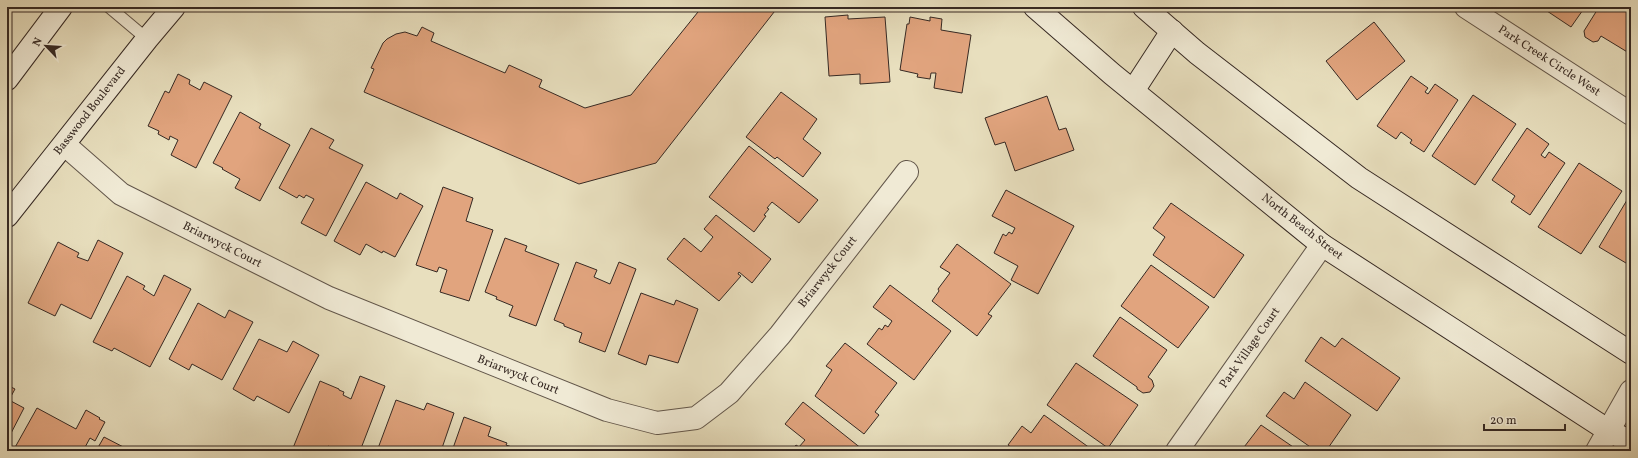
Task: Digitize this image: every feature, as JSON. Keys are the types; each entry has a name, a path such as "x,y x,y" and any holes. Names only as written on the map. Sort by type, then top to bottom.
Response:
{"main road":[{"path":"7,79 61,7"},
{"name":"Basswood Boulevard","path":"7,216 174,7"},
{"name":"North Beach Street","path":"1035,7 1133,91 1322,245 1609,431 1631,442"},
{"path":"1144,7 1197,54 1359,178 1631,353"},
{"name":"Park Creek Circle West","path":"1466,7 1631,114"},
{"path":"1133,91 1172,31"},
{"name":"Briarwyck Court","path":"64,144 121,194 328,298 607,410 657,423 696,418 729,393 780,335 907,172"},
{"name":"Park Village Court","path":"1177,451 1322,245"},
{"path":"1597,451 1631,391"}],"lane":[{"path":"109,7 147,39"}],"building":[{"path":"702,7 778,7 656,163 579,184 364,92 374,69 371,68 383,43 396,34 405,32 417,36 422,27 434,33 431,41 505,73 509,65 542,80 539,87 585,108 631,95"},
{"path":"1541,7 1585,7 1571,27"},
{"path":"1599,7 1631,7 1631,50 1629,53 1601,36 1598,41 1593,42 1585,37 1584,31"},
{"path":"848,15 848,19 885,17 890,82 860,84 860,74 829,76 825,17"},
{"path":"910,17 930,21 930,17 942,19 941,30 971,35 962,93 934,88 936,73 931,73 930,79 917,77 918,74 900,70 907,24 909,24"},
{"path":"1374,22 1405,61 1357,100 1326,61"},
{"path":"178,74 190,80 189,84 200,90 204,82 232,96 196,168 171,155 178,140 170,136 169,140 158,134 159,131 148,126 165,91 169,93"},
{"path":"1411,76 1428,88 1425,92 1428,94 1435,84 1458,100 1424,152 1410,143 1412,140 1401,132 1396,139 1377,126"},
{"path":"781,92 817,119 803,139 821,153 803,177 777,157 775,159 746,137"},
{"path":"1473,95 1516,124 1475,185 1432,156"},
{"path":"1047,96 1059,130 1066,128 1074,150 1015,171 1005,142 995,145 985,118"},
{"path":"240,112 261,124 259,128 290,145 260,201 235,188 240,179 213,163"},
{"path":"311,128 334,140 329,148 363,165 326,236 301,223 314,199 306,195 304,198 299,195 297,198 279,188"},
{"path":"1527,128 1549,144 1541,155 1545,158 1549,152 1565,163 1530,215 1511,202 1515,196 1492,180"},
{"path":"749,146 818,200 799,223 772,202 764,215 766,216 754,232 709,197"},
{"path":"1579,163 1622,191 1581,254 1538,227"},
{"path":"366,182 397,199 400,193 423,206 395,257 383,251 382,253 366,244 360,255 334,241"},
{"path":"443,187 473,198 466,221 493,230 469,301 440,292 447,270 439,267 437,272 416,265"},
{"path":"1006,190 1074,226 1038,294 1011,280 1018,266 994,253 1003,234 1006,236 1009,232 1012,234 1015,228 992,216"},
{"path":"1630,195 1631,196 1631,266 1599,247"},
{"path":"1171,203 1244,255 1214,298 1153,255 1165,237 1153,228"},
{"path":"716,215 771,259 752,283 739,272 738,274 741,276 719,301 667,259 684,238 701,252 713,237 704,229"},
{"path":"505,238 527,246 525,251 559,264 536,326 509,316 513,306 496,299 497,297 485,292"},
{"path":"98,240 123,253 91,319 61,304 55,316 28,303 58,242 79,253 77,257 88,261"},
{"path":"957,244 1011,284 988,314 992,316 977,336 932,301 939,291 938,289 950,273 940,267"},
{"path":"576,262 597,270 594,277 610,284 619,262 636,269 605,352 579,342 582,333 564,326 564,324 554,320"},
{"path":"1151,265 1209,307 1178,348 1121,306"},
{"path":"164,275 191,289 150,367 114,348 112,351 93,342 127,276 145,286 143,289 154,296"},
{"path":"890,285 951,331 914,380 867,344 879,328 882,330 885,325 888,327 892,321 873,307"},
{"path":"641,293 674,305 676,300 698,309 678,363 649,355 646,365 618,354"},
{"path":"198,303 225,318 229,310 253,322 222,380 192,364 189,370 169,359"},
{"path":"1120,317 1167,350 1148,377 1152,380 1154,386 1150,392 1143,393 1137,389 1137,387 1093,356"},
{"path":"1321,337 1335,347 1342,338 1400,378 1377,411 1305,361"},
{"path":"259,339 287,352 293,341 319,355 289,413 257,396 254,401 233,389"},
{"path":"845,343 897,383 875,412 879,415 864,434 815,396 832,370 826,366"},
{"path":"1076,363 1138,405 1108,448 1047,405"},
{"path":"360,376 385,386 360,451 341,451 328,446 326,451 301,451 293,448 320,381 339,389 344,392 343,395 351,399"},
{"path":"1305,382 1351,415 1326,451 1316,451 1266,416 1284,392 1294,399"},
{"path":"7,385 15,389 9,400 24,408 7,441"},
{"path":"396,400 424,410 427,403 454,413 441,451 377,451"},
{"path":"803,402 862,449 860,451 791,451 796,445 799,447 805,440 785,424"},
{"path":"37,408 76,429 86,410 105,422 95,441 90,438 83,451 13,451"},
{"path":"1044,415 1094,451 1017,451 1008,445 1022,426 1031,433"},
{"path":"464,417 491,427 488,436 507,443 506,445 518,449 518,451 452,451"},
{"path":"1261,425 1299,451 1241,451"},
{"path":"104,437 131,451 96,451"}]}
